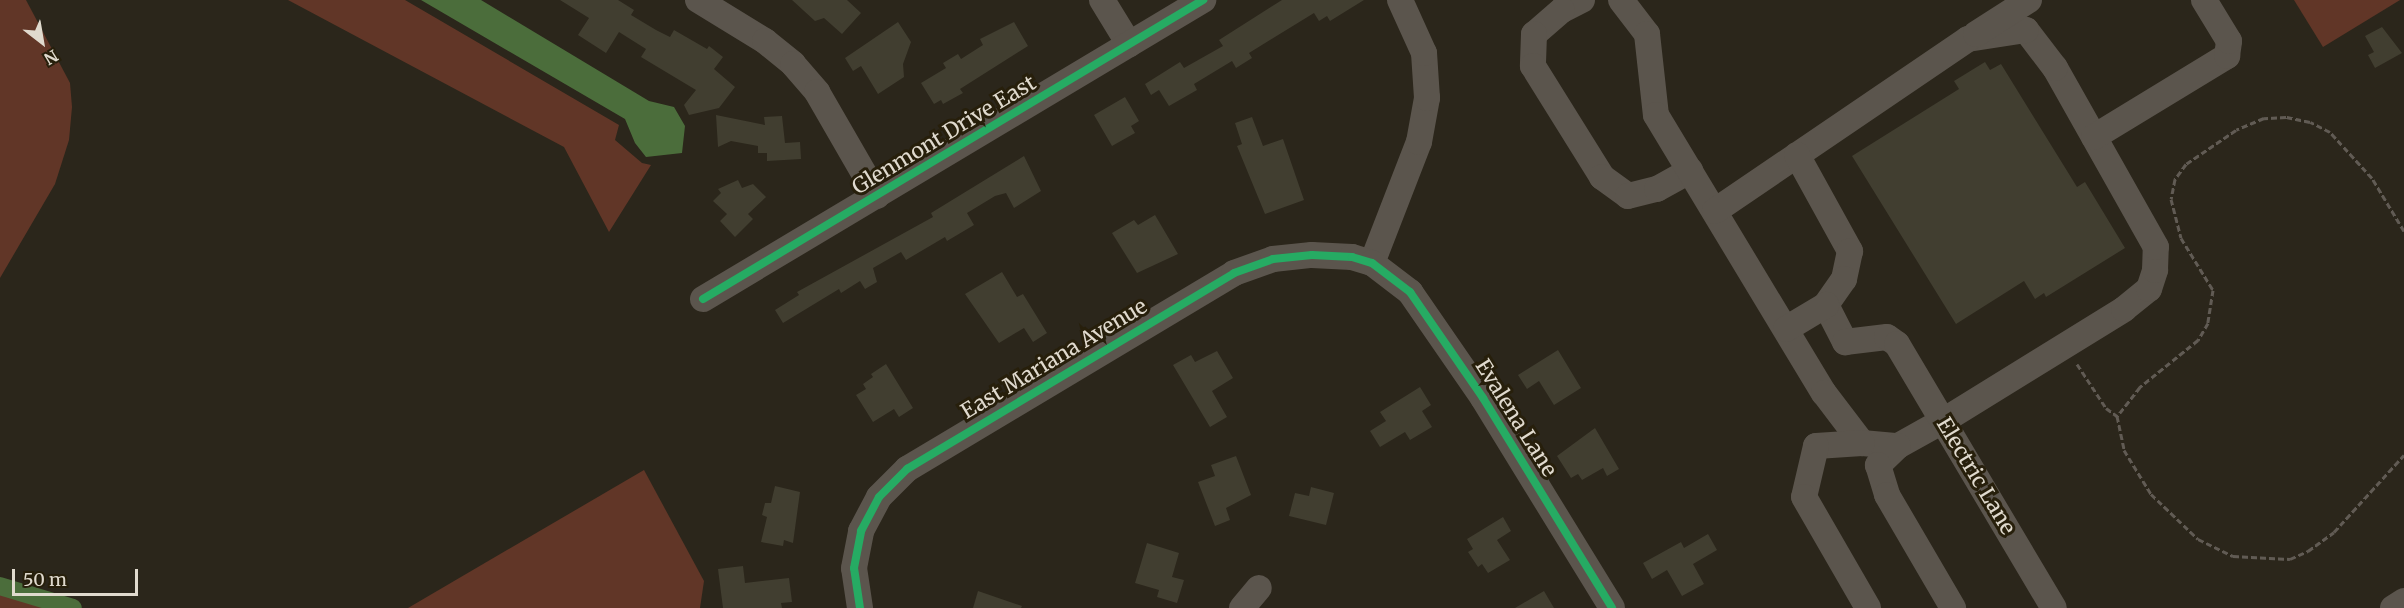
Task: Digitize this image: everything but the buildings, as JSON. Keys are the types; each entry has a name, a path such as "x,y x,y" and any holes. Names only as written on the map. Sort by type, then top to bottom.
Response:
{"street":[{"path":"698,0 765,41 793,64 817,92 877,196"},
{"path":"1102,0 1129,44"},
{"name":"Glenmont Drive East","path":"703,299 1203,0"},
{"path":"1372,263 1425,121 1424,53 1418,32 1400,0"},
{"path":"1582,0 1562,10 1534,34 1533,66 1602,177 1628,196 1657,189 1690,171"},
{"path":"1621,0 1647,34 1656,115 1824,393 1862,443"},
{"path":"1715,211 2029,0"},
{"path":"2094,137 2227,56 2229,41 2204,0"},
{"path":"1953,608 1887,495 1878,465 1898,446 1943,421 2065,345 2149,289 2155,270 2156,247 2055,68 2026,30 1968,39"},
{"path":"1786,329 1826,304 1844,279 1850,250 1797,155"},
{"name":"East Mariana Avenue","path":"860,608 854,568 861,531 879,497 907,469 1234,273 1293,256 1332,255 1372,263"},
{"name":"Evalena Lane","path":"1372,263 1396,278 1438,328 1612,608"},
{"name":"Electric Lane","path":"1826,304 1845,342 1887,337 1897,344 2054,608"},
{"path":"1868,608 1804,497 1816,446 1862,443 1898,446"},
{"path":"1242,608 1259,588"},
{"path":"2393,608 2404,601"}],"path":[{"path":"2117,416 2140,387 2198,340 2208,323 2213,290 2181,238 2171,199 2175,179 2186,164 2236,130 2264,118 2286,117 2310,122 2330,132 2372,178 2404,231"},
{"path":"2065,345 2106,408 2117,416 2124,450 2151,494 2198,539 2234,556 2290,559 2308,551 2334,532 2404,455"}],"shaded area":[{"path":"0,0 26,0 70,83 72,107 69,140 55,184 0,278"},
{"path":"288,0 405,0 619,125 615,140 642,163 651,165 609,232 564,147"},
{"path":"421,0 481,0 649,101 674,107 685,126 682,153 646,157 635,143 625,119"},
{"path":"2294,0 2400,0 2323,47"},
{"path":"644,470 704,581 700,608 408,608"},
{"path":"0,592 48,608 0,608"}],"waterway":[{"path":"0,586 73,608"}],"cycle path":[{"path":"703,299 1203,0"},
{"path":"860,608 854,568 861,531 879,497 907,469 1234,273 1273,259 1312,255 1352,257 1372,263 1410,292 1483,398 1612,608"}]}
